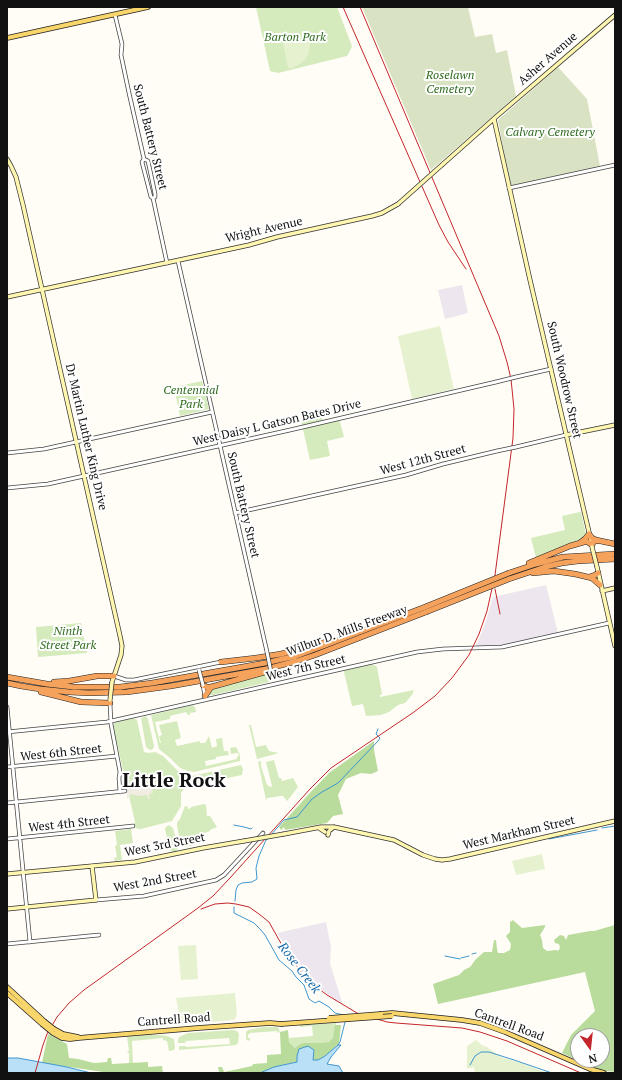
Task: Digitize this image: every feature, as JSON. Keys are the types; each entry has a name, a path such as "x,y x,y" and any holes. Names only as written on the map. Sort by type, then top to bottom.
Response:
{"highway":[{"path":"580,543 586,539 589,534 599,541 615,544"},
{"path":"509,572 563,548 587,542 592,546 594,541 599,541"},
{"path":"509,572 557,558 615,554"},
{"name":"Wilbur D. Mills Freeway","path":"426,609 545,567 562,563 615,559"},
{"path":"588,577 595,576 597,570"},
{"name":"Wilbur D. Mills Freeway","path":"7,683 69,692 127,692 153,689 266,669 309,658 361,634 426,609 509,572"},
{"path":"516,576 541,572 554,572 588,577 600,584"},
{"name":"Wilbur D. Mills Freeway","path":"7,676 36,682 68,686 120,687 152,683 275,661 304,653 350,636 361,634"},
{"path":"221,662 276,655 350,636"},
{"path":"203,685 206,687 211,687 290,666 309,658"},
{"path":"36,682 61,682 96,676 114,676"},
{"path":"21,686 81,702 110,701"},
{"path":"205,698 206,693 211,687"}],"main road":[{"path":"7,38 148,7"},
{"name":"Asher Avenue","path":"494,119 615,15"},
{"name":"Wright Avenue","path":"7,297 249,245 276,237 382,213 398,204 494,119"},
{"name":"South Woodrow Street","path":"494,119 550,369 615,646"},
{"name":"Dr Martin Luther King Drive","path":"7,159 18,183 122,646 121,659 112,682 110,701"},
{"name":"West 12th Street","path":"566,435 615,425"},
{"path":"602,590 615,588"},
{"name":"West Markham Street","path":"334,827 394,840 428,857 442,860 615,821"},
{"path":"318,827 326,833 334,827"},
{"name":"West 3rd Street","path":"7,874 143,860 318,827 334,827"},
{"path":"92,866 96,900"},
{"name":"West 2nd Street","path":"7,909 96,900"},
{"path":"7,987 43,1023"},
{"path":"7,993 26,1012 43,1023"},
{"name":"Cantrell Road","path":"43,1023 59,1036 68,1039 402,1014 480,1023 510,1034 586,1068 604,1073"}],"street":[{"name":"South Battery Street","path":"115,14 122,44 122,58 144,160 148,161 155,194 155,197 153,198 167,263"},
{"path":"144,160 142,162 150,195 151,198 153,198"},
{"path":"509,188 615,165"},
{"name":"South Battery Street","path":"178,260 274,684"},
{"name":"West Daisy L Gatson Bates Drive","path":"7,488 52,483 84,476 550,369"},
{"path":"7,453 44,449 212,412"},
{"name":"West 12th Street","path":"236,513 406,476 443,464 566,435"},
{"name":"West 7th Street","path":"8,732 110,721 205,698 424,651 502,647 609,623"},
{"path":"114,676 126,680 132,680 199,668 221,662"},
{"path":"199,668 205,698"},
{"name":"Dr Martin Luther King Drive","path":"110,701 110,721 120,772 120,792"},
{"path":"7,707 8,732 13,767 30,942"},
{"name":"West 6th Street","path":"7,767 117,756"},
{"path":"7,803 125,791"},
{"name":"West 4th Street","path":"7,839 133,826"},
{"name":"West 2nd Street","path":"96,900 144,896 216,880 224,875 263,833"},
{"path":"7,944 99,935"}],"shaded area":[{"path":"462,285 468,313 445,319 438,290"},
{"path":"546,585 558,633 497,646 476,646 485,624 493,597"},
{"path":"146,782 147,787 152,787 153,793 149,794 150,799 148,799 147,795 139,796 131,794 127,799 126,785 128,787 144,788 144,784"},
{"path":"326,922 331,947 330,963 344,1005 328,995 305,975 277,933"}],"green space":[{"name":"Barton Park","path":"256,7 337,7 352,46 351,49 347,56 278,73 270,71"},
{"name":"Roselawn Cemetery","path":"362,7 468,7 475,37 492,34 496,53 507,50 516,96 431,170"},
{"path":"291,41 310,41 309,53 305,60 290,69 288,67 283,43"},
{"name":"Calvary Cemetery","path":"558,67 587,99 600,166 510,186 498,120"},
{"path":"440,326 454,389 412,399 398,336"},
{"name":"Centennial Park","path":"202,381 209,409 180,416 174,387"},
{"path":"320,410 323,422 339,418 344,437 327,441 330,456 310,460 301,421 304,420 303,415"},
{"path":"581,512 586,535 583,539 536,558 531,538 565,530 562,516"},
{"name":"Ninth Street Park","path":"81,623 87,653 38,657 36,627"},
{"path":"370,664 377,667 382,694 380,697 414,690 412,695 405,703 398,705 389,712 381,715 366,716 363,704 352,706 344,672 345,670"},
{"path":"268,673 270,682 208,695 211,689"},
{"path":"192,705 195,707 196,712 190,713 190,715 186,712 170,716 170,719 155,722 160,743 159,736 162,735 159,725 177,721 181,738 175,740 177,746 200,741 200,743 205,743 209,736 212,748 217,746 216,739 222,738 224,751 228,751 229,755 216,757 216,759 205,761 206,766 237,759 239,756 238,753 231,754 230,748 236,747 240,755 240,761 194,772 180,768 159,749 151,715"},
{"path":"146,716 154,746 153,749 150,750 146,747 141,718"},
{"path":"133,718 137,720 144,752 155,752 163,756 177,770 185,775 187,784 181,793 181,806 172,821 141,829 134,827 133,825 135,822 113,726 116,722"},
{"path":"249,725 251,725 256,747 266,745 269,751 279,753 257,759"},
{"path":"374,741 378,771 371,774 361,773 346,779 338,795 343,814 333,816 327,823 285,830 284,827 281,830 279,827 329,773"},
{"path":"274,760 279,778 281,778 282,781 293,778 298,787 287,801 283,796 267,798 266,800 258,762 261,761 261,766 267,785 271,787 266,762"},
{"path":"241,765 243,769 242,775 194,785 190,782 192,776"},
{"path":"204,804 206,805 207,816 210,816 217,827 202,834 197,844 185,847 181,846 177,822 180,819 185,806 187,806 188,809"},
{"path":"169,825 173,828 178,847 176,852 170,850 165,829"},
{"path":"131,829 133,843 120,845 122,860 115,861 114,858 117,857 115,846 117,845 115,831"},
{"path":"542,854 545,869 516,875 512,861"},
{"path":"513,920 522,928 545,925 540,935 543,948 547,951 558,951 560,948 559,944 555,943 554,940 560,935 564,936 566,940 568,935 594,931 615,925 615,1072 596,1068 610,1068 610,1028 578,1028 595,1011 585,972 438,1004 433,984 459,975 470,967 484,952 492,952 494,940 496,940 498,953 504,953 510,950 511,944 506,936 510,932 510,922"},
{"path":"196,945 198,979 181,980 178,946"},
{"path":"235,993 237,1014 235,1019 181,1025 176,998"},
{"path":"336,1023 333,1039 329,1042 315,1043 295,1048 289,1042 289,1038 313,1036 312,1026 300,1027 300,1025"},
{"path":"335,1025 341,1025 339,1043 329,1053 318,1060 313,1060 314,1050 308,1047 297,1056 297,1062 274,1067 260,1073 213,1073 219,1072 218,1067 222,1067 224,1072 252,1066 253,1064 267,1063 267,1055 281,1054 280,1032 288,1030 289,1042 295,1048 303,1043 329,1042 333,1038"},
{"path":"264,1027 278,1027 280,1032 250,1033 248,1038 250,1038 250,1040 248,1041 246,1039 246,1032 248,1030"},
{"path":"237,1031 239,1034 238,1043 236,1045 179,1050 179,1046 186,1047 230,1044 229,1038 186,1041 185,1043 178,1043 179,1037 188,1033"},
{"path":"48,1034 67,1044 69,1058 94,1063 107,1062 108,1058 111,1058 112,1064 148,1062 148,1067 162,1066 163,1073 110,1073 42,1063"},
{"path":"143,1035 167,1036 174,1039 175,1048 174,1050 169,1051 167,1041 163,1040 163,1038 132,1041 133,1063 129,1063 129,1053 127,1053 129,1050 127,1037"},
{"path":"570,1037 570,1057 562,1053"},
{"path":"476,1040 501,1057 547,1073 475,1073 474,1067 467,1069 467,1046"}],"water":[{"path":"338,1045 341,1045 327,1064 339,1066 343,1073 260,1073 274,1067 297,1062 299,1049 308,1046 314,1050 313,1060 318,1060"},
{"path":"7,1058 18,1058 91,1073 7,1073"}],"waterway":[{"name":"Rose Creek","path":"271,835 284,820 297,817 312,799 338,783 378,741 380,738 376,734 378,729"},
{"path":"234,825 252,828"},
{"path":"602,828 615,826"},
{"path":"549,839 597,830"},
{"name":"Rose Creek","path":"235,901 238,885 252,882 257,879 256,868 259,856 266,840 269,838"},
{"name":"Rose Creek","path":"234,907 234,913 254,923 265,935 279,960 292,971 304,985 309,999 315,1003 319,1001 335,1013 343,1015"},
{"path":"472,954 476,953"},
{"path":"445,956 460,959"},
{"path":"461,958 469,956"},
{"name":"Rose Creek","path":"338,1045 345,1022"},
{"path":"470,1065 475,1056 481,1052 489,1052 552,1073"}],"railway":[{"path":"343,7 439,225 448,242 466,269"},
{"path":"35,1073 47,1034 57,1017 69,1003 84,990 213,896 310,789 331,768 414,712 435,696 452,678 469,655 479,634 487,611 495,575 513,438 514,409 511,379 499,336 360,7"},
{"path":"495,589 500,614"},
{"path":"201,909 215,904 228,903 249,907 269,922 283,947 302,973 315,986 357,1013 387,1022 462,1028 480,1032 507,1041 581,1073"}],"district":[{"name":"Little Rock","path":"174,781"}]}
